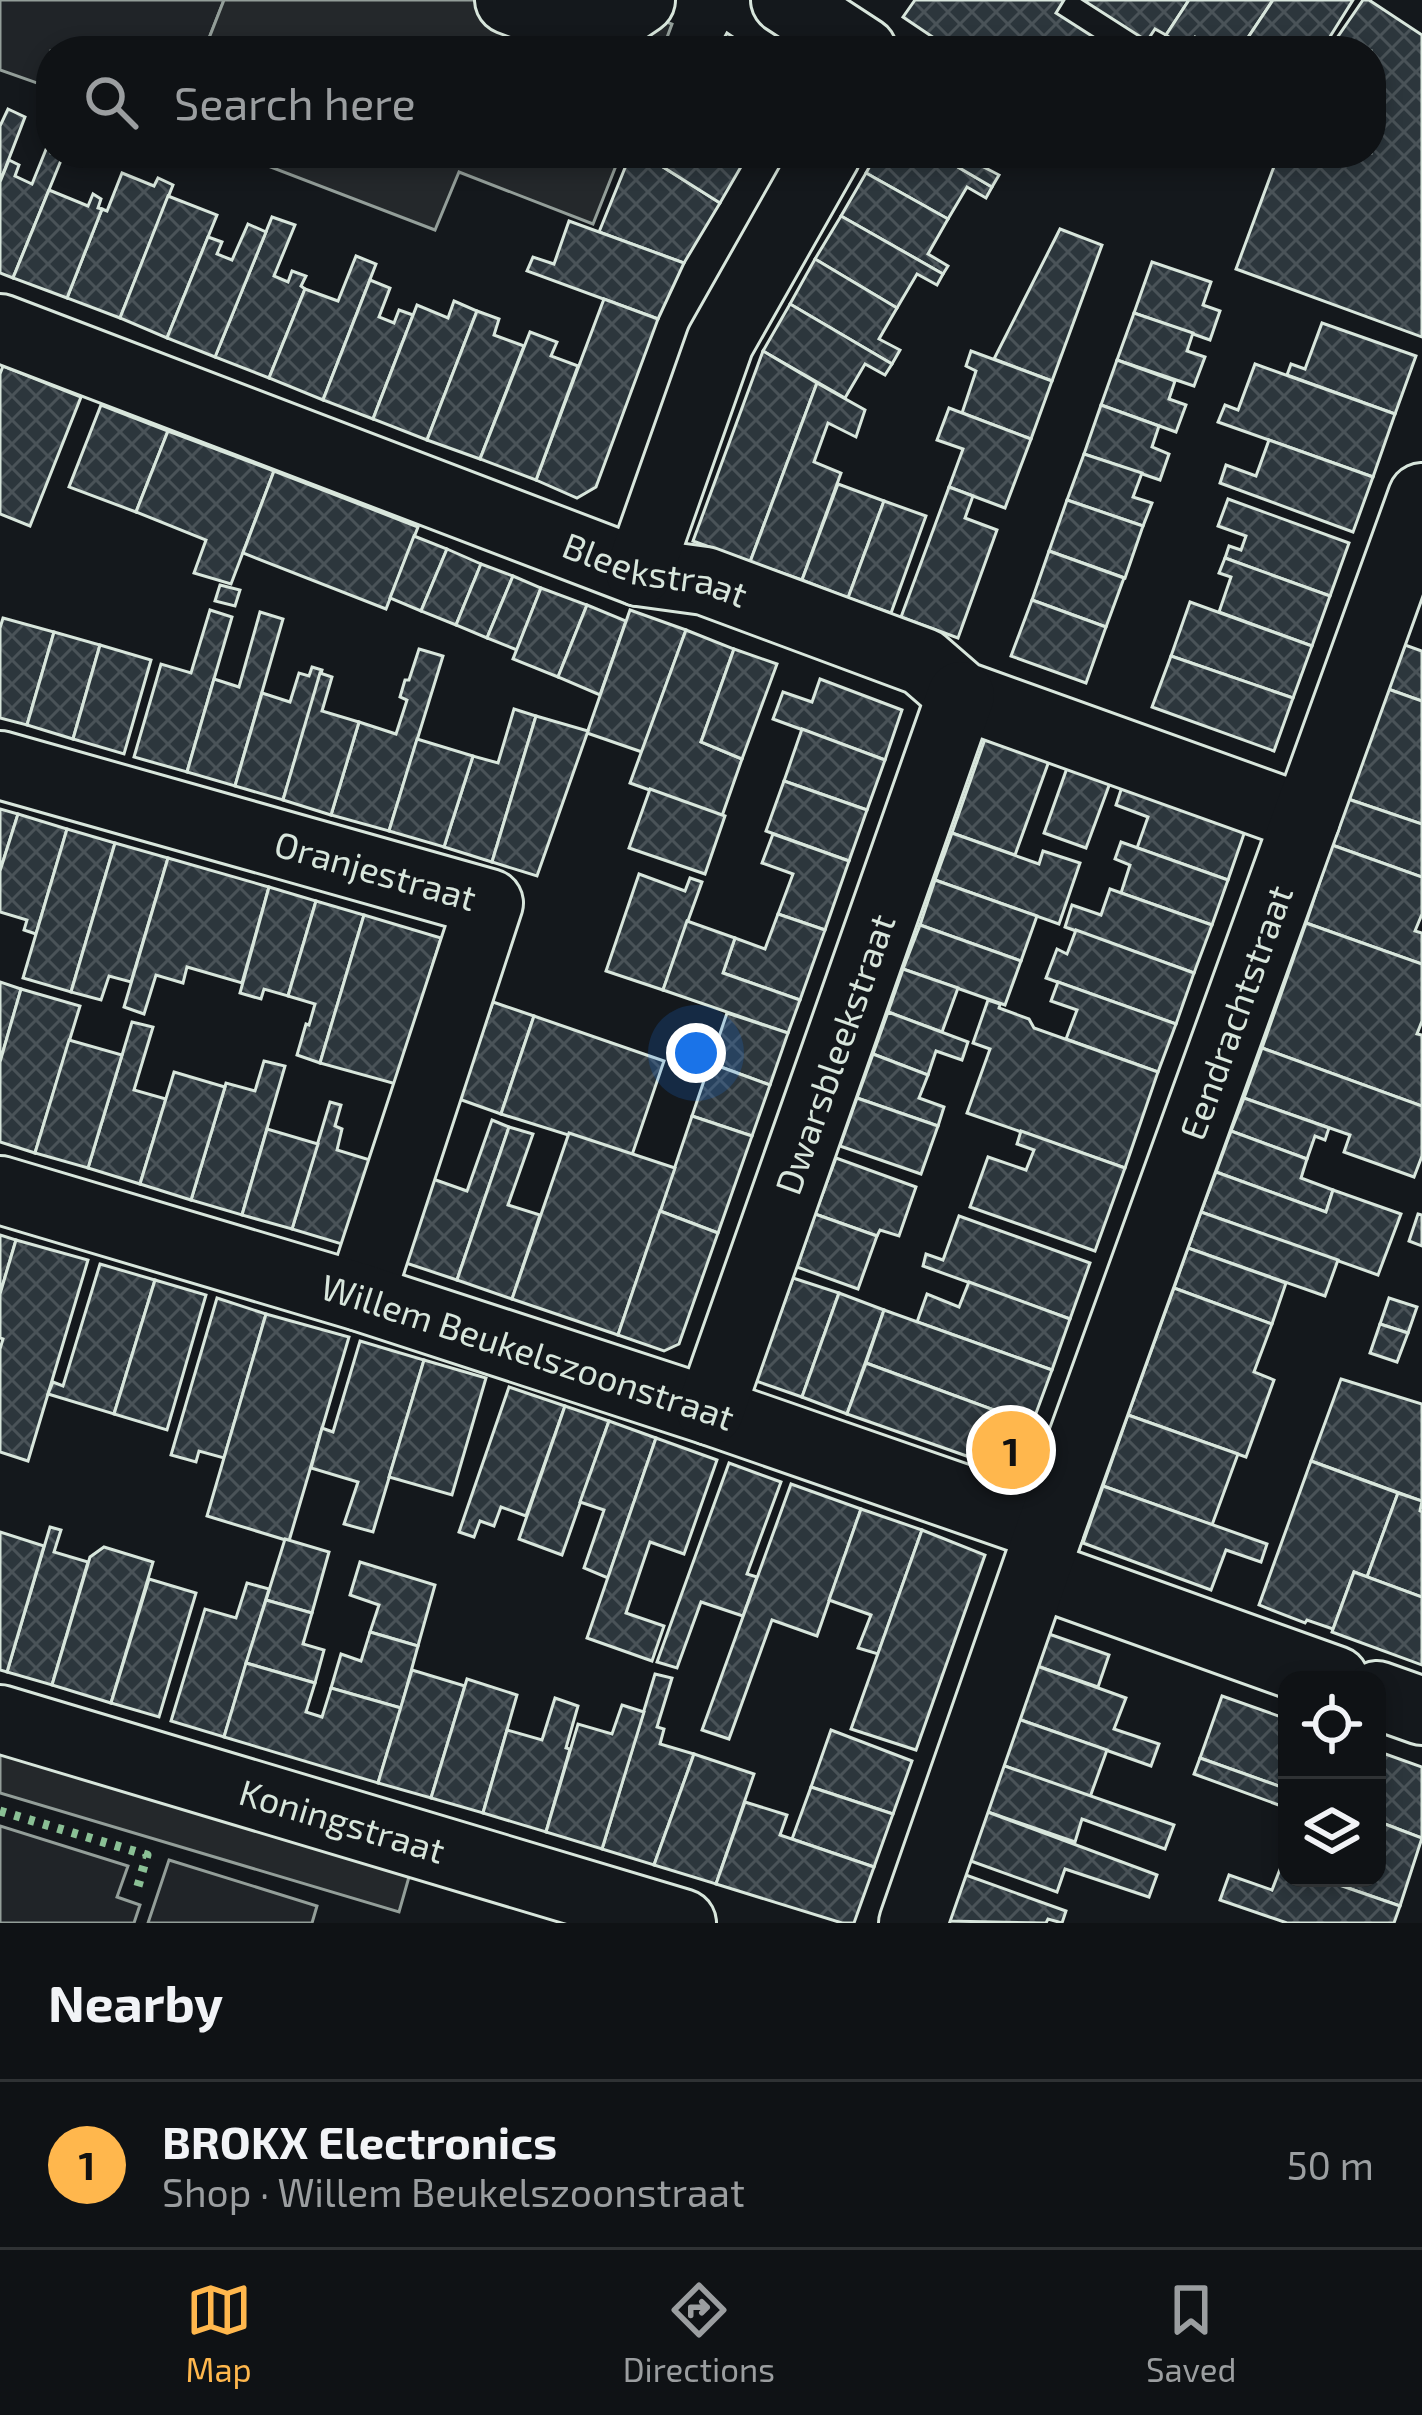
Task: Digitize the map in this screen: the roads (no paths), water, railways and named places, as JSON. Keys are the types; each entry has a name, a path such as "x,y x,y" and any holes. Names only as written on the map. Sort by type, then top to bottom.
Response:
{"street":[{"path":"509,0 594,32 641,0"},
{"path":"785,0 839,36"},
{"path":"639,572 720,342 819,168"},
{"name":"Bleekstraat","path":"0,328 639,572 705,581 923,662 961,695 1306,819"},
{"name":"Eendrachtstraat","path":"913,1923 1422,496"},
{"name":"Dwarsbleekstraat","path":"710,1411 961,695"},
{"name":"Oranjestraat","path":"0,764 489,903 360,1297"},
{"name":"Willem Beukelszoonstraat","path":"0,1190 360,1297 710,1411 1314,1671"},
{"path":"1386,1698 1422,1712"},
{"name":"Koningstraat","path":"0,1719 682,1923"}],"place":[{"name":"BROKX Electronics","path":"1011,1450"}]}
